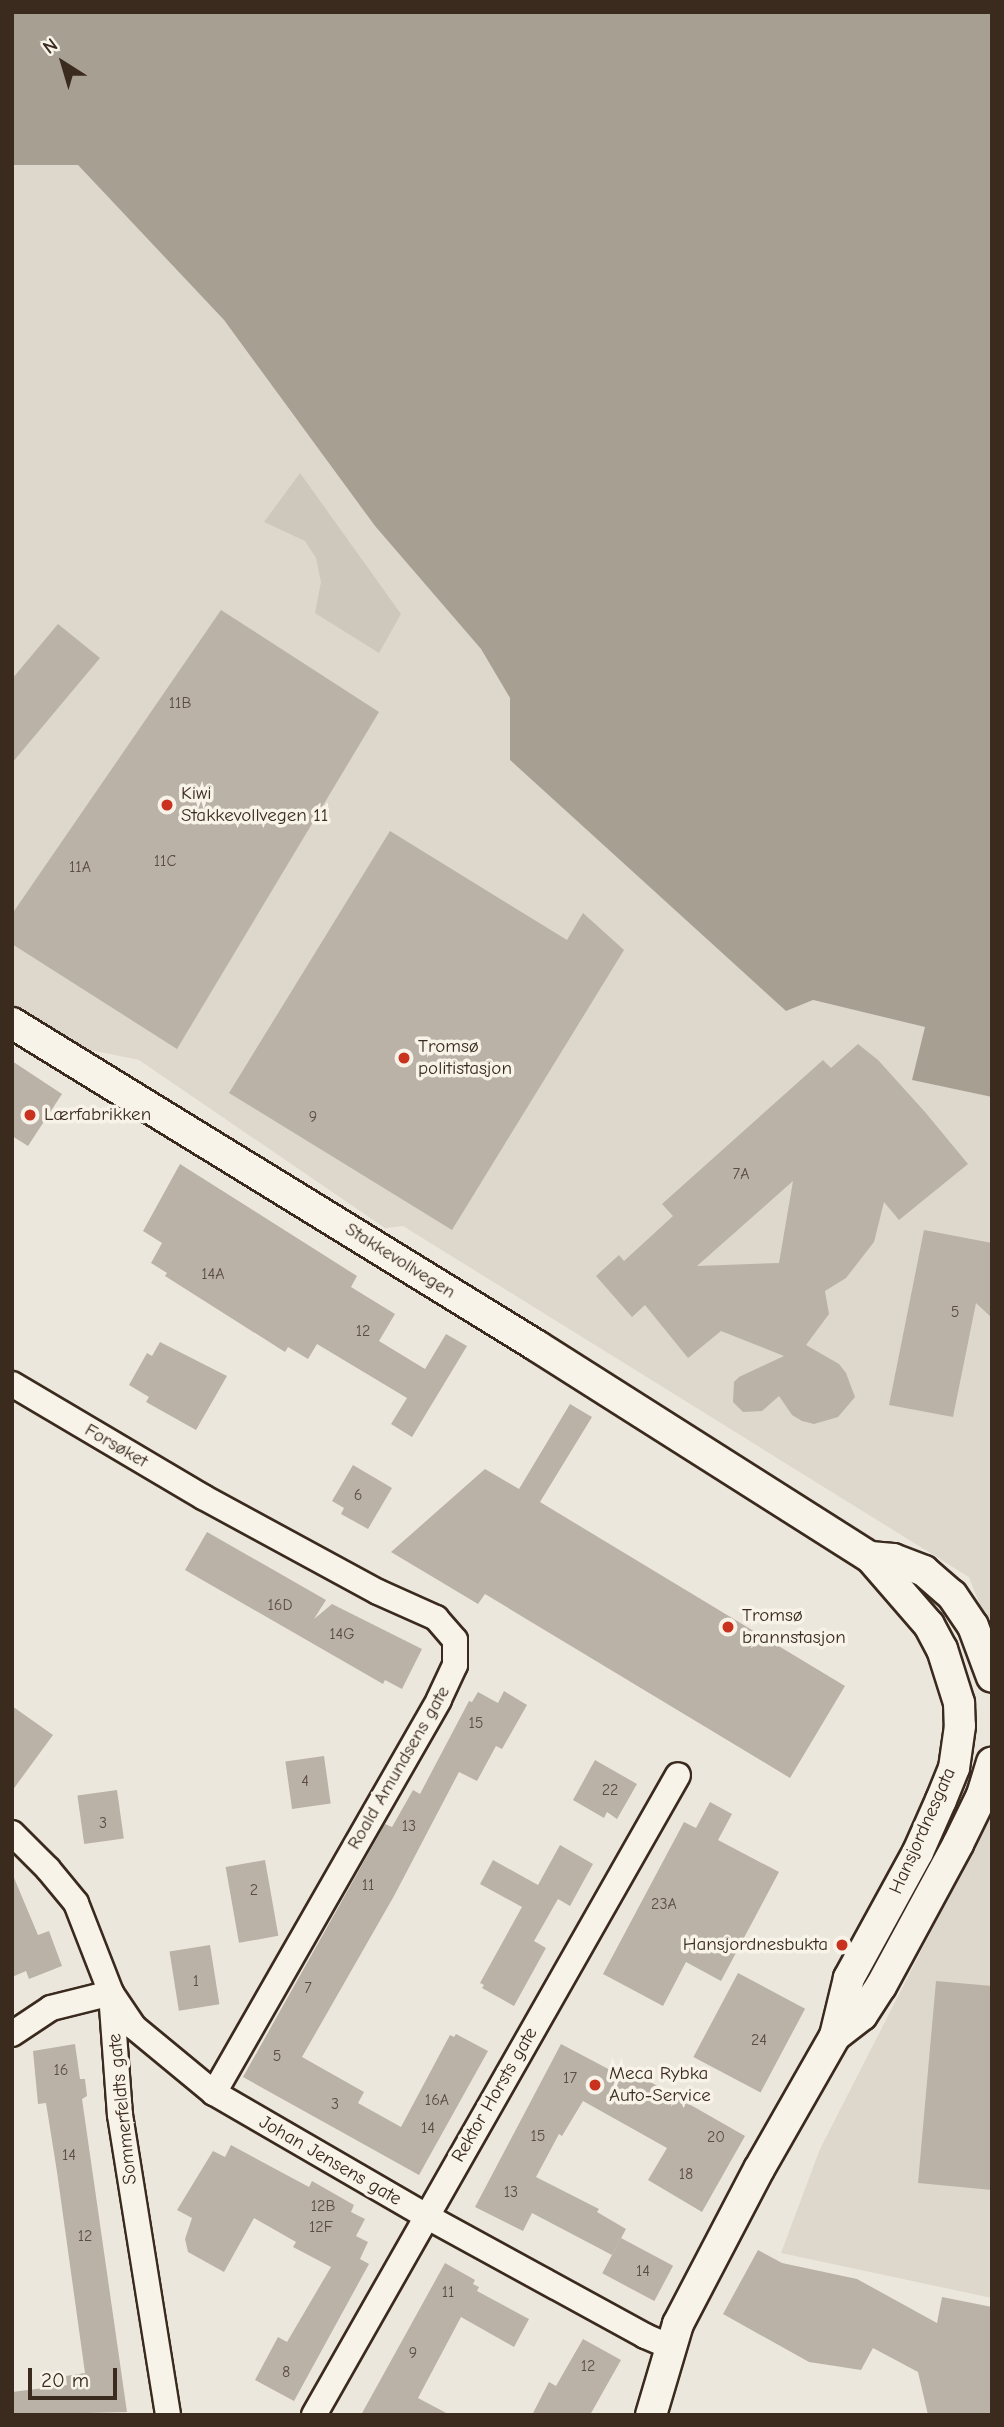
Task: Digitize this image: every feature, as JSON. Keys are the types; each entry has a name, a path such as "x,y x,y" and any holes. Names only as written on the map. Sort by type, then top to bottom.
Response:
{"street":[{"name":"Stakkevollvegen","path":"12,1023 786,1501"},
{"name":"Forsøket","path":"12,1384 221,1506"},
{"name":"Hansjordnesgata","path":"651,2415 678,2323 835,2036 849,1978 918,1852 941,1800 958,1748 959,1703 942,1649 929,1625 870,1557 786,1501"},
{"name":"Roald Amundsens gate","path":"214,2093 439,1700 452,1675 456,1652 456,1640 436,1618 378,1592 221,1506"},
{"name":"Hansjordnesgata","path":"870,1557 893,1559 924,1571 952,1595 973,1626 992,1677"},
{"name":"Hansjordnesgata","path":"835,2036 862,2015 881,1986 958,1844 982,1795 992,1762"},
{"name":"Rektor Horsts gate","path":"314,2415 678,1775"},
{"name":"Sommerfeldts gate","path":"12,1833 48,1868 76,1903 111,1993 120,2115 168,2415"},
{"name":"Johan Jensens gate","path":"111,1993 134,2027 214,2093 426,2216 671,2347"},
{"path":"12,2034 51,2008 111,1993"}],"shaded area":[{"path":"12,12 992,12 992,1097 912,1080 925,1027 813,1000 786,1011 510,760 510,698 481,649 375,526 224,320 78,165 12,165"},
{"path":"12,165 78,165 224,320 375,526 481,649 510,698 510,760 786,1011 812,1000 926,1027 913,1080 992,1097 992,1636 969,1577 403,1226 385,1228 139,1060 42,1040 12,1016"},
{"path":"300,473 401,614 379,653 315,613 321,582 316,558 305,541 264,522"},
{"path":"992,1803 992,2298 781,2253 820,2149 938,1918"}],"building":[{"path":"221,610 379,712 177,1049 12,944 12,914"},
{"path":"58,624 100,658 12,763 12,679"},
{"name":"Tromsø politistasjon","path":"390,831 567,940 583,913 624,950 452,1230 229,1093"},
{"path":"858,1044 878,1060 968,1164 899,1220 884,1202 874,1242 846,1278 825,1291 829,1314 806,1345 839,1364 846,1373 855,1397 838,1417 814,1424 792,1415 779,1396 762,1411 743,1412 733,1402 734,1382 739,1377 784,1356 721,1331 688,1358 645,1305 632,1317 596,1276 619,1255 624,1261 673,1216 662,1204 823,1060 831,1068","holes":["793,1181 779,1263 697,1266"]},
{"name":"Lærfabrikken","path":"12,1061 62,1094 28,1146 12,1136"},
{"path":"180,1164 357,1276 351,1287 395,1314 379,1341 425,1369 446,1334 467,1346 412,1437 391,1424 407,1398 317,1344 308,1359 288,1347 285,1352 165,1276 167,1273 151,1263 162,1243 143,1231"},
{"path":"924,1230 992,1243 992,1318 976,1303 953,1417 889,1405"},
{"path":"160,1342 227,1376 196,1430 146,1402 149,1397 129,1385 147,1353 152,1356"},
{"path":"570,1404 592,1417 540,1502 845,1686 790,1778 485,1594 478,1604 391,1552 485,1469 519,1489"},
{"path":"353,1465 392,1488 368,1529 341,1514 344,1508 332,1501"},
{"path":"207,1532 326,1600 314,1619 332,1604 422,1649 402,1689 385,1680 383,1684 185,1570"},
{"path":"504,1691 527,1705 502,1749 496,1746 477,1781 459,1772 394,1896 302,2057 364,2092 358,2103 401,2127 450,2035 454,2037 456,2034 488,2051 419,2175 243,2077 385,1824 392,1827 413,1790 420,1794 469,1701 472,1702 478,1692 498,1703"},
{"path":"12,1706 53,1735 12,1791"},
{"path":"324,1756 331,1804 292,1809 285,1761"},
{"path":"595,1760 637,1784 617,1819 607,1812 604,1818 573,1800"},
{"path":"117,1790 124,1839 84,1844 77,1796"},
{"path":"710,1802 732,1814 718,1840 779,1872 721,1981 686,1962 663,2006 603,1974 684,1822 696,1828"},
{"path":"560,1845 593,1864 570,1906 558,1899 534,1941 546,1948 514,2006 482,1988 484,1985 480,1983 522,1907 480,1884 493,1860 538,1885"},
{"path":"265,1860 278,1936 239,1943 226,1867"},
{"path":"12,1873 38,1935 49,1931 62,1966 29,1979 26,1971 12,1977"},
{"path":"210,1945 219,2004 179,2011 170,1951"},
{"path":"738,1973 805,2009 761,2093 693,2057"},
{"path":"936,1981 992,1986 992,2190 918,2183"},
{"path":"75,2044 80,2079 85,2079 87,2096 82,2099 127,2412 12,2415 12,2392 67,2385 66,2376 85,2373 46,2103 38,2104 33,2051"},
{"path":"561,2044 614,2072 619,2064 745,2136 702,2212 648,2180 667,2148 583,2101 562,2136 559,2134 536,2177 599,2209 597,2212 626,2229 612,2255 532,2213 523,2231 475,2207"},
{"path":"231,2145 309,2187 312,2181 354,2205 351,2212 365,2219 356,2236 368,2242 360,2259 369,2264 294,2401 255,2380 278,2337 287,2342 331,2267 293,2247 296,2242 254,2218 224,2272 188,2252 185,2239 192,2218 177,2210 213,2151 225,2157"},
{"path":"621,2238 673,2266 654,2301 602,2273"},
{"path":"758,2250 782,2263 857,2279 937,2323 942,2297 992,2307 992,2415 928,2415 918,2372 873,2348 861,2370 809,2362 723,2314"},
{"path":"445,2263 475,2280 473,2284 479,2287 477,2291 529,2319 514,2347 461,2317 418,2398 450,2415 361,2415"},
{"path":"583,2339 621,2360 590,2415 532,2415 549,2382 556,2386"}],"place":[{"name":"Kiwi Stakkevollvegen 11","path":"167,805"},
{"name":"Tromsø politistasjon","path":"404,1058"},
{"name":"Lærfabrikken","path":"30,1115"},
{"name":"Tromsø brannstasjon","path":"728,1627"},
{"name":"Hansjordnesbukta","path":"842,1945"},
{"name":"Meca Rybka Auto-Service","path":"595,2085"}]}
